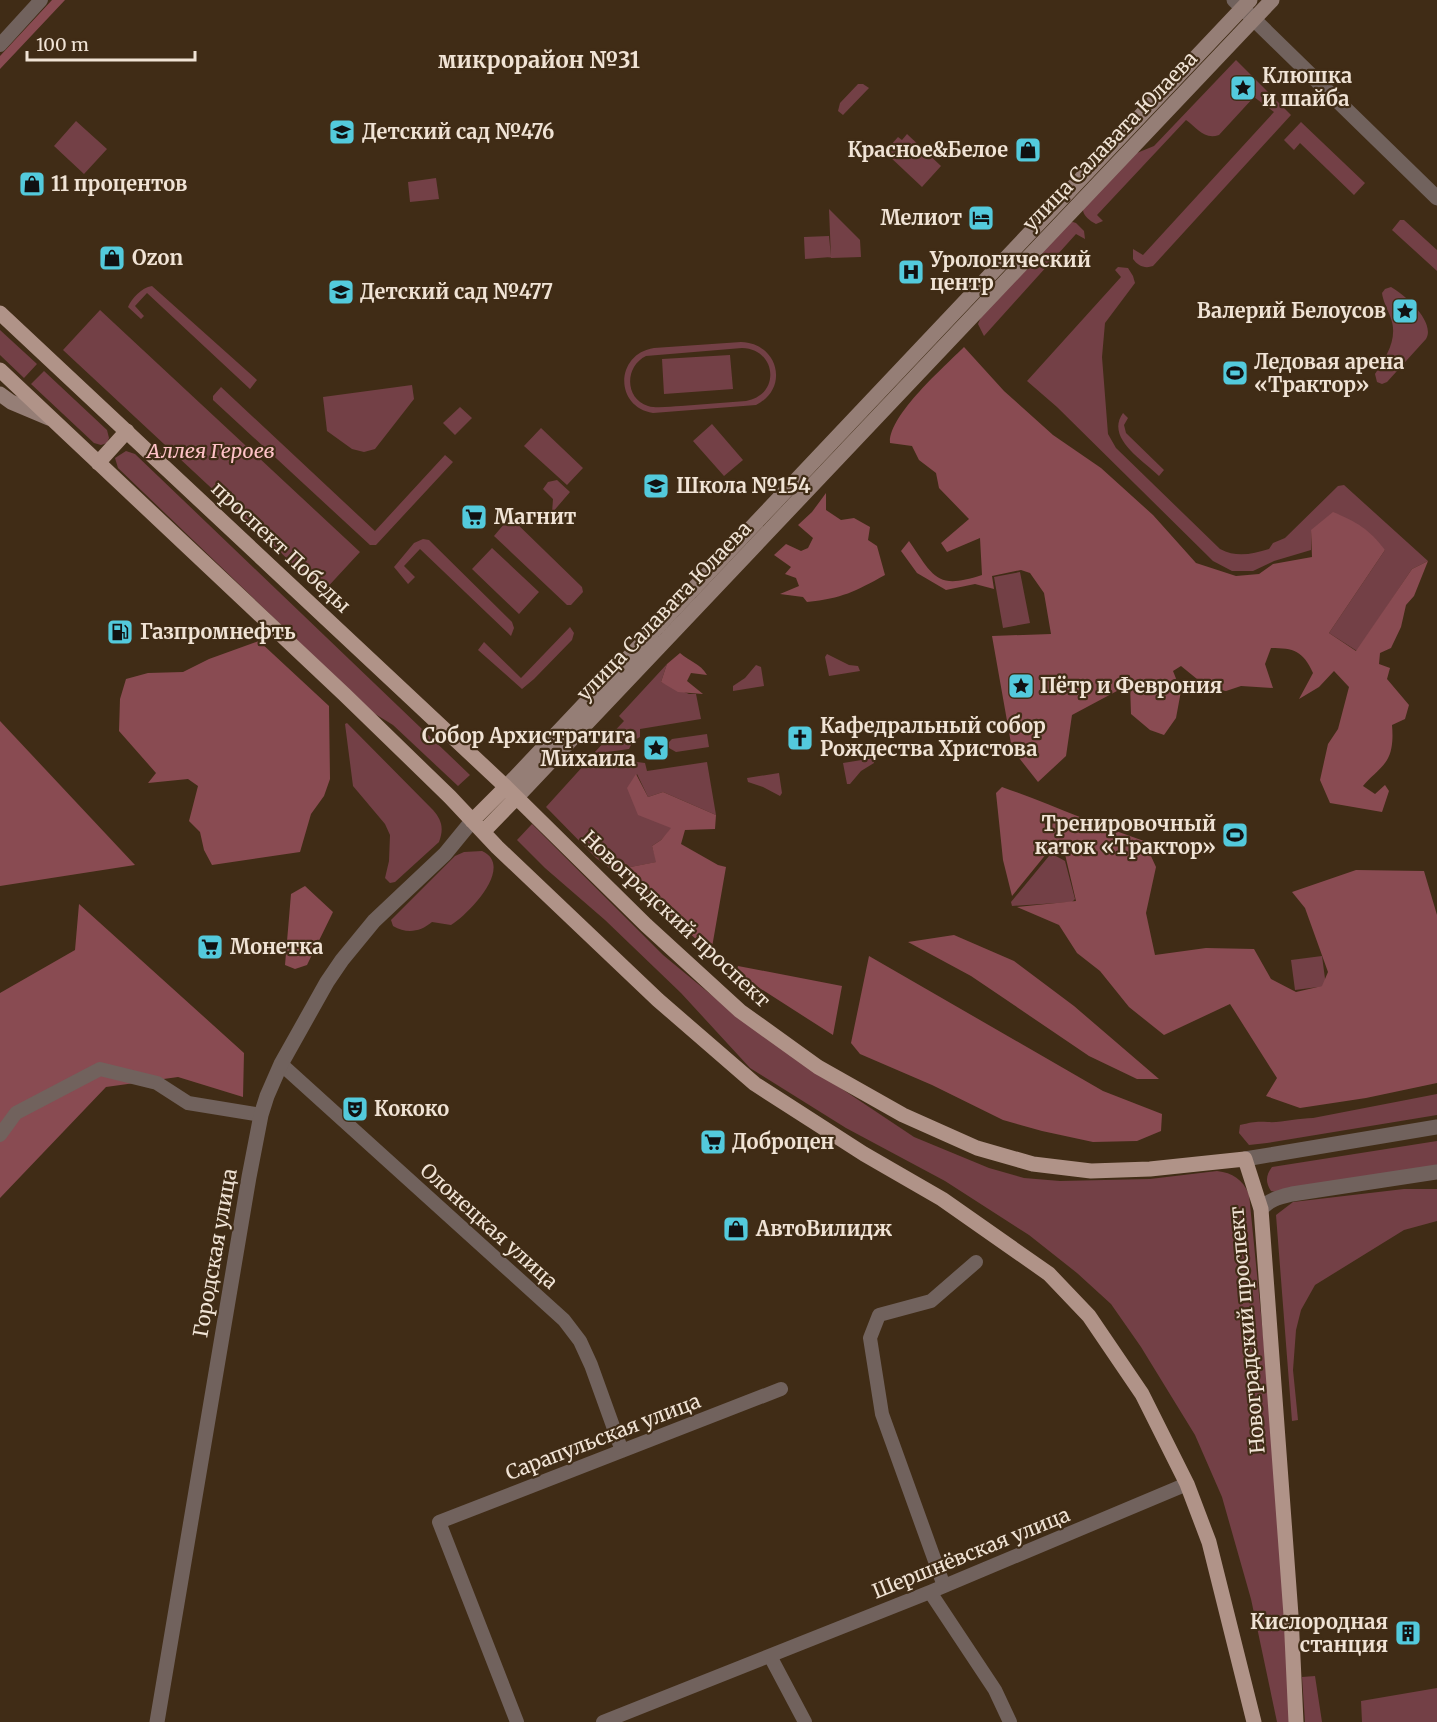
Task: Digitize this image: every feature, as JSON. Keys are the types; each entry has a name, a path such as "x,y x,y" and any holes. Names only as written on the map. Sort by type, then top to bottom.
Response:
{"main road":[{"name":"улица Салавата Юлаева","path":"478,827 1272,0"},
{"name":"улица Салавата Юлаева","path":"491,802 511,793 1242,3"},
{"name":"проспект Победы","path":"0,313 511,793"},
{"path":"0,370 345,695 658,1000 755,1084 864,1154 942,1199 1048,1274 1089,1316 1142,1394 1187,1484 1209,1542 1254,1722"},
{"path":"0,394 11,402 49,418"},
{"path":"98,463 127,431"},
{"name":"Новоградский проспект","path":"511,793 646,926 740,1011 818,1067 903,1115 977,1148 1033,1164 1091,1171 1150,1169 1245,1159 1261,1209 1290,1604 1296,1722"},
{"name":"Городская улица","path":"478,827 491,802"}],"street":[{"path":"0,45 41,0"},
{"path":"1242,3 1254,21 1437,198"},
{"name":"Городская улица","path":"157,1722 261,1115 281,1064 342,960 374,921 448,851 478,827"},
{"name":"Олонецкая улица","path":"281,1064 564,1320 580,1341 591,1365 622,1451"},
{"path":"0,1134 16,1113 99,1069 157,1083 188,1103 261,1115"},
{"path":"1245,1159 1437,1127"},
{"path":"1261,1209 1266,1203 1284,1196 1437,1172"},
{"path":"944,1587 882,1414 870,1338 879,1315 931,1300 976,1262"},
{"name":"Сарапульская улица","path":"516,1722 439,1522 781,1389"},
{"name":"Шершнёвская улица","path":"603,1722 629,1718 770,1656 944,1587 1187,1484"},
{"path":"930,1592 995,1690 1010,1722"},
{"path":"770,1656 805,1722"}],"green space":[{"path":"1236,60 1291,115 1153,266 1142,266 1133,259 1133,249 1143,255 1274,112 1254,97 1219,135 1214,136 1205,135 1186,120 1097,215 1103,221 1096,224 1091,221 1085,215 1083,208 1132,155 1154,146"},
{"path":"858,84 869,88 843,115 838,111 840,103"},
{"path":"76,121 107,149 84,174 54,146"},
{"path":"1301,122 1365,183 1354,195 1300,143 1294,150 1284,140"},
{"path":"907,134 941,166 922,187 888,155 885,157 882,155 898,137 902,140"},
{"path":"436,178 439,199 410,202 408,182"},
{"path":"829,209 860,240 861,257 831,258"},
{"path":"1400,220 1404,220 1437,250 1437,271 1392,230"},
{"path":"1073,222 1084,231 1085,239 1076,234 984,336 978,324 981,317 1068,223"},
{"path":"829,236 831,257 805,259 804,237"},
{"path":"1118,267 1128,268 1135,283 1105,323 1102,357 1108,434 1116,448 1220,549 1238,554 1251,554 1269,549 1273,543 1285,538 1338,486 1344,485 1428,561 1412,569 1357,651 1329,633 1385,550 1311,530 1311,550 1274,561 1253,571 1232,571 1213,561 1057,407 1027,381 1121,277 1115,270"},
{"path":"152,286 257,380 250,389 147,293 135,306 144,316 141,319 128,307 137,294"},
{"path":"1391,287 1418,310 1427,325 1428,332 1426,339 1387,382 1382,384 1377,382 1375,374 1390,346 1393,331 1382,293"},
{"name":"Аллея Героев","path":"100,310 360,552 323,592 63,350"},
{"path":"0,330 37,364 24,378 0,355"},
{"path":"741,342 754,344 771,358 776,378 767,397 756,405 653,413 640,409 631,401 624,380 626,370 632,360 641,352 654,348","holes":["742,348 754,350 768,364 769,382 765,390 757,397 746,401 652,407 640,402 631,389 631,374 634,367 646,356"]},
{"path":"730,355 733,389 664,394 662,359"},
{"path":"44,371 107,430 109,438 107,443 101,445 94,443 31,384"},
{"path":"412,385 414,399 375,449 364,452 352,449 327,431 323,397"},
{"path":"221,387 375,531 445,455 453,462 376,545 370,545 213,400 213,396"},
{"path":"460,407 472,418 455,435 443,423"},
{"path":"1123,413 1128,418 1124,425 1126,433 1164,470 1159,476 1122,440 1119,422"},
{"path":"712,424 743,460 724,476 693,441"},
{"path":"541,428 583,468 567,485 524,446"},
{"path":"126,451 135,454 470,775 458,786 393,725 372,712 118,468 115,458"},
{"path":"557,480 570,492 552,513 553,499 543,489 548,482"},
{"path":"510,517 582,587 583,592 571,605 567,605 494,536"},
{"path":"423,539 429,540 512,622 514,628 511,636 420,549 404,566 415,577 408,584 394,567 414,543"},
{"path":"492,548 539,592 519,614 472,569"},
{"path":"1020,572 1030,623 1003,628 994,577"},
{"path":"570,627 574,633 572,640 522,689 478,650 484,642 521,678"},
{"path":"827,654 849,665 858,666 860,671 829,676 825,657"},
{"path":"667,664 661,682 689,694 696,694 701,719 640,729 640,737 633,741 629,749 593,754 624,721 619,716"},
{"path":"756,665 761,667 764,686 733,691 733,686 745,678"},
{"path":"347,723 433,810 440,821 442,829 439,842 395,882 390,883 385,878 389,861 390,835 385,824 353,786 345,724"},
{"path":"707,734 709,747 676,752 669,748 669,742 672,739"},
{"path":"631,757 637,762 645,763 647,771 707,762 716,815 663,792 648,797 637,774 628,788 672,828 652,846 657,862 620,869 616,873 596,858 546,807 585,764"},
{"path":"874,758 874,763 861,771 850,784 847,784 843,763"},
{"path":"779,773 782,793 780,796 748,782 747,778"},
{"path":"532,824 663,955 709,993 770,1041 914,1137 989,1168 1024,1178 1060,1181 1150,1179 1217,1171 1232,1175 1243,1184 1249,1194 1274,1445 1291,1722 1277,1722 1251,1599 1222,1497 1195,1435 1141,1347 1111,1304 1077,1273 1029,1235 945,1181 846,1128 750,1068 681,993 517,840"},
{"path":"482,851 491,858 494,867 491,878 486,890 459,919 451,925 432,922 413,931 393,926 391,920 455,856 464,852"},
{"path":"1049,856 1056,856 1065,861 1075,899 1072,902 1012,906 1011,902"},
{"path":"1322,956 1326,986 1295,990 1291,960"},
{"path":"1437,1094 1437,1115 1249,1145 1239,1133 1240,1125 1248,1123 1313,1118"},
{"path":"1437,1141 1437,1166 1276,1192 1271,1191 1267,1182 1267,1176 1272,1167"},
{"path":"1404,1189 1437,1189 1437,1221 1404,1230 1315,1285 1301,1310 1296,1330 1293,1370 1298,1420 1292,1421 1276,1215 1293,1202"},
{"path":"1315,1676 1322,1722 1305,1722 1302,1677"},
{"path":"1437,1688 1437,1722 1362,1722 1361,1701"}],"shaded area":[{"path":"52,0 65,0 0,69 0,56"},
{"path":"964,347 1004,391 1053,435 1101,468 1153,515 1196,563 1236,576 1259,574 1273,564 1312,557 1311,530 1333,512 1368,531 1385,550 1329,633 1356,651 1412,569 1428,561 1414,596 1406,605 1401,627 1391,648 1380,653 1379,664 1390,668 1387,679 1409,705 1405,719 1392,725 1391,747 1387,760 1363,786 1375,794 1385,785 1389,791 1382,812 1330,803 1320,780 1328,744 1338,729 1349,687 1334,671 1319,687 1299,699 1313,673 1297,652 1279,648 1271,648 1265,664 1273,688 1241,686 1226,691 1208,688 1181,666 1173,671 1181,691 1176,718 1164,735 1150,730 1131,714 1130,684 1072,715 1066,756 1038,782 1012,749 992,636 1051,634 1044,593 1030,573 1021,570 992,576 994,589 975,584 946,590 917,573 901,551 909,541 931,572 945,580 955,581 982,575 980,538 947,552 941,543 969,519 939,488 936,473 919,460 912,446 890,443 892,432 907,406"},
{"path":"826,493 826,510 841,520 854,518 870,527 868,540 877,546 885,575 856,590 830,598 807,602 803,597 780,594 799,586 796,578 785,574 791,567 774,555 786,544 801,551 808,548 813,538 798,525 812,512"},
{"path":"259,641 329,706 330,779 324,796 311,814 300,852 212,865 204,850 200,832 189,821 198,786 188,779 148,783 156,773 119,731 120,699 126,679 148,673 183,672 209,659"},
{"path":"680,653 698,665 707,675 691,673 687,681 703,694 678,692 661,682 667,664"},
{"path":"0,721 135,865 0,886"},
{"path":"636,774 648,797 663,792 716,815 715,829 685,830 681,844 718,865 726,867 711,953 620,869 656,862 652,846 661,840 671,828 638,815 627,788"},
{"path":"1002,787 1144,841 1156,867 1146,913 1155,955 1206,948 1254,949 1271,979 1296,992 1322,986 1328,972 1305,908 1292,892 1356,870 1424,871 1437,915 1437,1083 1366,1098 1300,1108 1266,1096 1277,1078 1230,1004 1164,1035 1129,1007 1100,971 1077,953 1059,925 1017,907 1076,901 1064,850 1047,853 1012,896 1003,860 996,793"},
{"path":"305,886 333,912 307,965 295,969 285,965 291,894"},
{"path":"79,904 244,1053 243,1097 178,1077 106,1087 0,1198 0,993 75,950"},
{"path":"954,935 1014,961 1074,1006 1159,1079 1137,1079 1089,1056 971,976 908,942"},
{"path":"869,956 1103,1091 1162,1114 1161,1131 1137,1141 1093,1142 1042,1131 1003,1120 932,1085 860,1054 851,1043"},
{"path":"738,966 842,986 833,1035 736,973"}],"place":[{"name":"Клюшка и шайба","path":"1243,88"},
{"name":"Детский сад №476","path":"342,132"},
{"name":"Красное&Белое","path":"1028,150"},
{"name":"11 процентов","path":"32,184"},
{"name":"Мелиот","path":"981,218"},
{"name":"Ozon","path":"112,258"},
{"name":"Урологический центр","path":"911,272"},
{"name":"Детский сад №477","path":"341,292"},
{"name":"Валерий Белоусов","path":"1405,311"},
{"name":"Ледовая арена «Трактор»","path":"1235,373"},
{"name":"Школа №154","path":"656,486"},
{"name":"Магнит","path":"474,517"},
{"name":"Газпромнефть","path":"120,632"},
{"name":"Пётр и Феврония","path":"1021,686"},
{"name":"Кафедральный собор Рождества Христова","path":"800,738"},
{"name":"Собор Архистратига Михаила","path":"656,748"},
{"name":"Тренировочный каток «Трактор»","path":"1235,835"},
{"name":"Монетка","path":"210,947"},
{"name":"Кококо","path":"355,1109"},
{"name":"Доброцен","path":"713,1142"},
{"name":"АвтоВилидж","path":"736,1229"},
{"name":"Кислородная станция","path":"1408,1633"}],"district":[{"name":"микрорайон №31","path":"539,60"}]}
